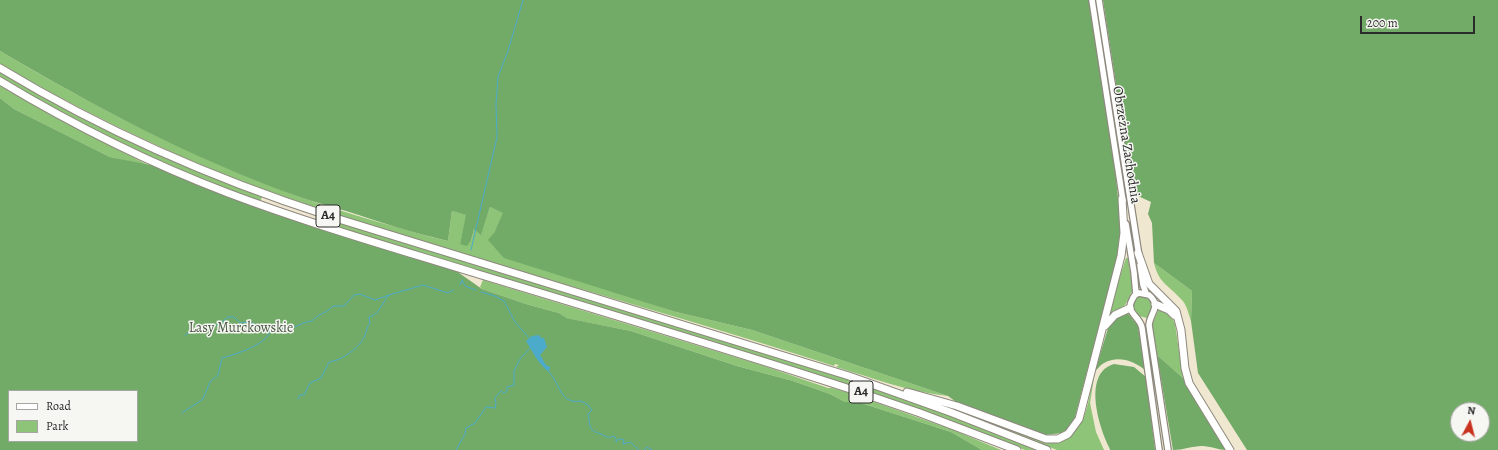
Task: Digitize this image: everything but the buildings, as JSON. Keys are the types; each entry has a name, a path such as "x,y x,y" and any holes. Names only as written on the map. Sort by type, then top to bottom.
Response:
{"highway":[{"name":"A4","path":"0,68 71,109 138,143 197,169 266,195 336,219 881,387 1047,450"},
{"name":"A4","path":"0,81 54,112 130,152 197,181 268,208 354,236 796,371 899,405 1017,450"},
{"path":"881,387 942,401 1046,439 1058,439 1072,430 1079,419 1121,256 1124,233 1122,199"},
{"path":"1138,253 1149,284 1176,311 1189,383 1230,450"},
{"path":"1156,304 1169,310 1178,320"},
{"path":"1100,339 1110,319 1120,311 1130,308"},
{"path":"977,434 1010,450"}],"street":[{"name":"Obrzeżna Zachodnia","path":"1092,0 1134,272 1136,294"},
{"name":"Obrzeżna Zachodnia","path":"1099,0 1143,285 1146,293"},
{"path":"1159,450 1142,328 1138,319 1131,313 1130,308 1136,294 1146,293 1156,304 1156,309 1150,319 1150,330 1168,450"},
{"path":"1138,319 1150,319"}],"green space":[{"path":"0,0 1089,0 1115,169 1120,217 1120,248 1075,417 1070,427 1062,433 1045,435 959,404 948,396 752,330 676,312 504,258 488,240 494,233 503,213 490,207 481,235 474,229 471,240 467,246 460,244 466,215 452,211 448,241 409,231 309,200 258,181 220,166 145,131 108,112 0,51"},
{"path":"1103,0 1498,0 1498,450 1247,450 1198,373 1191,321 1192,291 1154,263 1152,223 1148,214 1151,202 1138,196 1132,188"},
{"path":"0,51 71,92 144,130 181,148 295,195 363,218 448,241 452,211 467,215 460,244 471,240 474,228 481,234 490,207 504,213 494,233 640,300 676,312 752,330 948,396 905,388 877,380 836,367 839,365 835,364 834,366 684,319 382,229 233,179 236,178 232,178 143,139 57,96 0,64"},
{"path":"0,71 135,144 186,167 262,197 260,202 181,171 98,133 0,78"},
{"path":"0,86 64,122 150,166 110,157 14,109 0,98"},
{"name":"Lasy Murckowskie","path":"0,98 14,109 110,157 160,167 452,268 482,289 526,304 559,313 566,318 631,331 737,366 793,381 830,394 845,402 858,402 951,432 982,450 0,450"},
{"path":"326,218 827,372 928,407 1040,450 1025,450 935,415 324,224"},
{"path":"1126,258 1128,258 1133,290 1125,305 1105,321"},
{"path":"1154,263 1192,291 1191,321 1184,303 1158,275"},
{"path":"483,280 761,365 828,388 849,393 953,430 1001,450 982,450 951,432 858,402 845,402 830,394 793,381 737,366 631,331 565,318 559,313 526,304 482,289 480,287"},
{"path":"1138,296 1146,297 1152,303 1151,311 1147,318 1139,316 1134,310 1134,303"},
{"path":"1159,309 1172,317 1175,324 1183,378 1157,355 1152,325"},
{"path":"1126,311 1138,326 1145,370 1126,360 1115,359 1104,363 1095,371 1109,325"},
{"path":"1157,355 1183,378 1227,450 1202,446 1173,450"},
{"path":"1114,364 1134,367 1146,377 1155,450 1110,450 1101,427 1098,414 1096,389 1098,378 1104,369"},
{"path":"1095,371 1090,403 1096,432 1104,450 1057,450 932,401 1057,442 1067,438 1081,423 1088,403"}],"water":[{"path":"539,335 541,338 544,338 547,347 540,355 546,365 550,367 549,372 539,362 526,341 532,336"}],"waterway":[{"path":"471,250 497,137 496,104 498,77 508,51 523,0"},
{"path":"462,280 465,286 476,290"},
{"path":"460,285 462,280"},
{"path":"298,399 300,395 304,395 310,383 321,378 329,362 350,353 363,340 370,323 369,317 376,314 389,295 423,285 448,293 453,290"},
{"path":"481,292 495,296 504,301 515,322 529,338"},
{"path":"182,413 203,399 210,382 218,375 222,358 250,348 263,340 271,330 285,329 312,321 333,306 344,306 354,295 360,294 375,300 389,295"},
{"path":"185,335 192,331 195,332 202,326 210,324 218,325 228,317 234,317 240,323 249,322 270,330"},
{"path":"456,450 465,434 466,428 475,423 486,407 495,408 495,398 501,391 504,393 507,391 507,387 514,385 514,371 520,359 530,348"},
{"path":"549,372 561,392 569,400 581,401 588,405 592,410 588,414 590,427 593,431 607,437 614,436 616,438 616,442 619,439 624,440 623,444 630,442 639,450"},
{"path":"644,450 647,447 652,450"}]}
